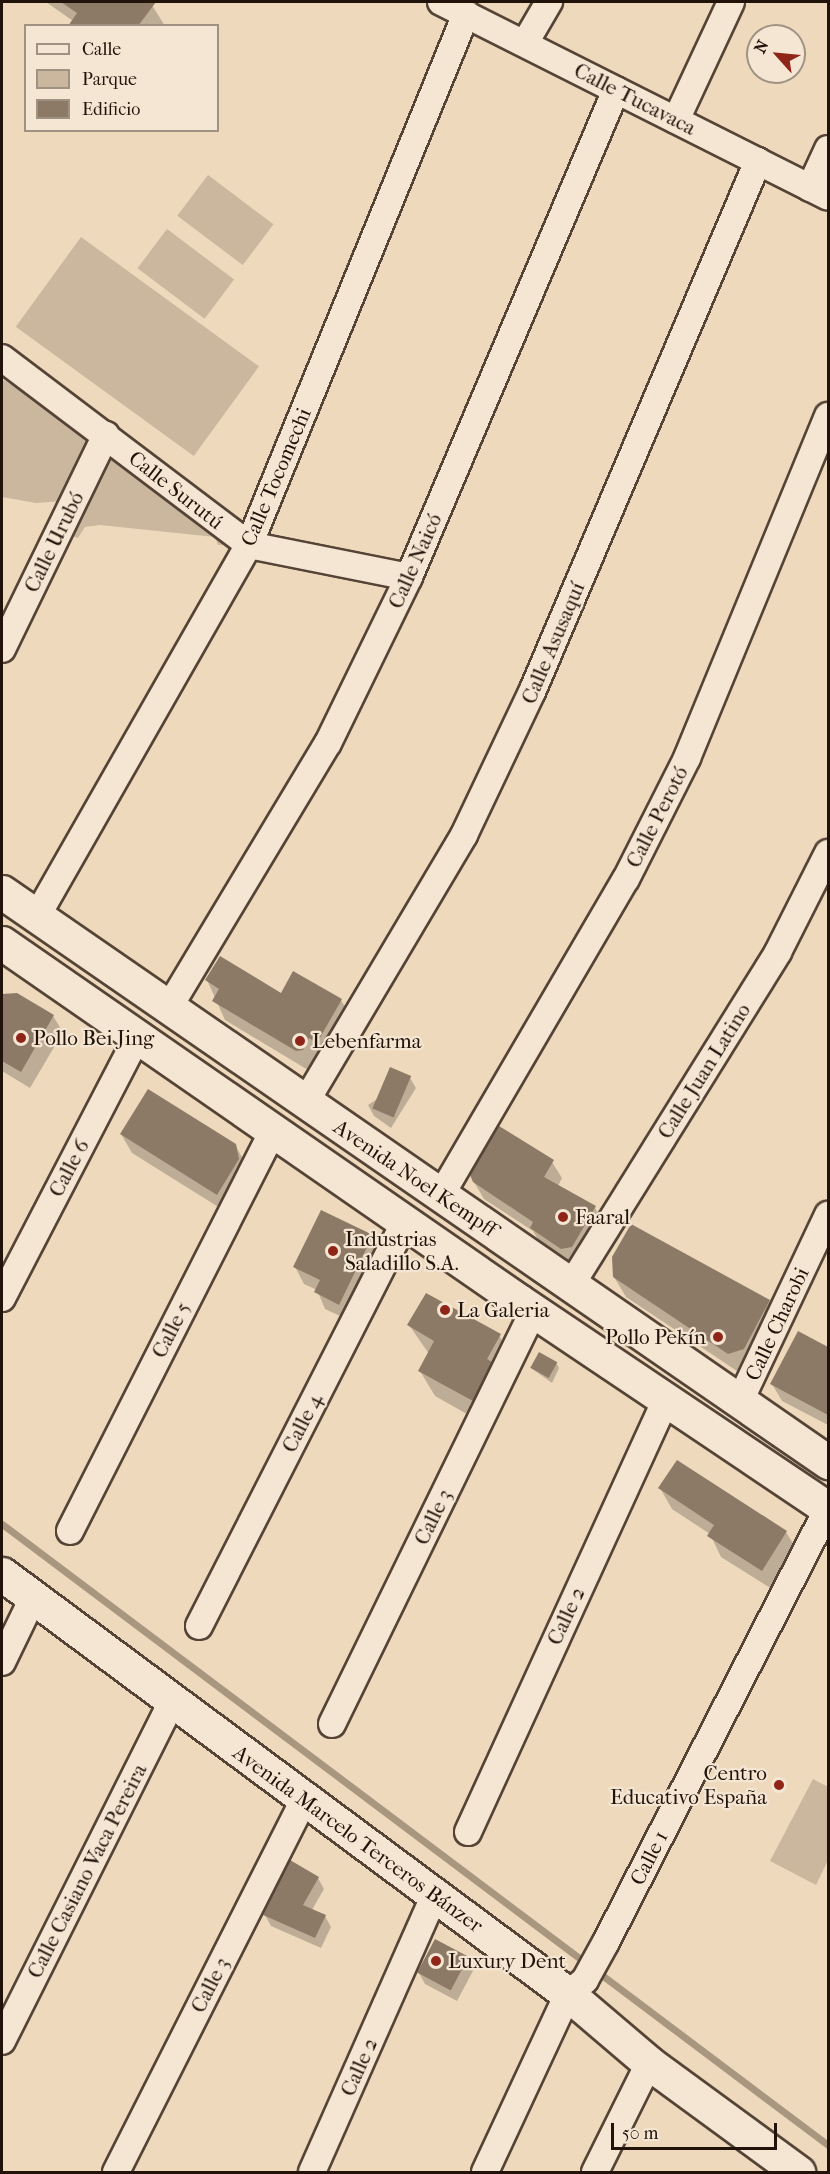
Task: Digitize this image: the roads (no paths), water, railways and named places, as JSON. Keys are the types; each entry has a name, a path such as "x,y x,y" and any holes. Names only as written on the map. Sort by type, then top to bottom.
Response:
{"main road":[{"name":"Avenida Noel Kempff","path":"2,892 139,990 828,1462"},
{"name":"Avenida Noel Kempff","path":"3,946 665,1401 828,1509"},
{"path":"3,946 36,948 95,978 139,990"},
{"path":"283,1137 319,1147 392,1191 441,1195 440,1211 451,1230 527,1306"},
{"path":"746,1406 815,1481 828,1509"},
{"name":"Avenida Marcelo Terceros Bánzer","path":"2,1574 435,1895 577,1987 649,2062 798,2172"}],"street":[{"name":"Calle Tucavaca","path":"441,2 819,193"},
{"path":"525,43 549,2"},
{"path":"676,120 731,2"},
{"name":"Calle Tocomechi","path":"37,916 249,546 466,14"},
{"name":"Calle Naicó","path":"168,1009 328,743 409,577 616,90"},
{"path":"819,193 828,149"},
{"name":"Calle Asusaquí","path":"305,1103 464,835 532,692 758,161"},
{"name":"Calle Surutú","path":"2,358 249,546 409,577"},
{"name":"Calle Perotó","path":"441,1195 626,879 672,788 828,416"},
{"name":"Calle Urubó","path":"2,649 106,435"},
{"name":"Calle Juan Latino","path":"571,1285 778,952 828,853"},
{"name":"Calle 6","path":"2,1298 137,1038"},
{"name":"Calle 5","path":"70,1531 283,1137"},
{"name":"Calle Charobi","path":"746,1406 828,1215"},
{"name":"Calle 4","path":"199,1626 405,1221"},
{"name":"Calle 3","path":"332,1724 527,1306"},
{"name":"Calle 2","path":"468,1832 665,1401"},
{"name":"Calle 1","path":"485,2172 577,1987 606,1942 828,1509"},
{"path":"2,1662 33,1598"},
{"name":"Calle Casiano Vaca Pereira","path":"2,2041 171,1701"},
{"name":"Calle 3","path":"116,2172 305,1798"},
{"name":"Calle 2","path":"312,2172 435,1895"},
{"path":"595,2172 649,2062"}],"waterway":[{"path":"2,1524 828,2145"}],"place":[{"name":"Pollo Bei Jing","path":"21,1038"},
{"name":"Lebenfarma","path":"300,1041"},
{"name":"Faaral","path":"563,1217"},
{"name":"Industrias Saladillo S.A.","path":"333,1251"},
{"name":"La Galeria","path":"445,1310"},
{"name":"Pollo Pekín","path":"718,1337"},
{"name":"Centro Educativo España","path":"779,1785"},
{"name":"Luxury Dent","path":"436,1961"}]}
